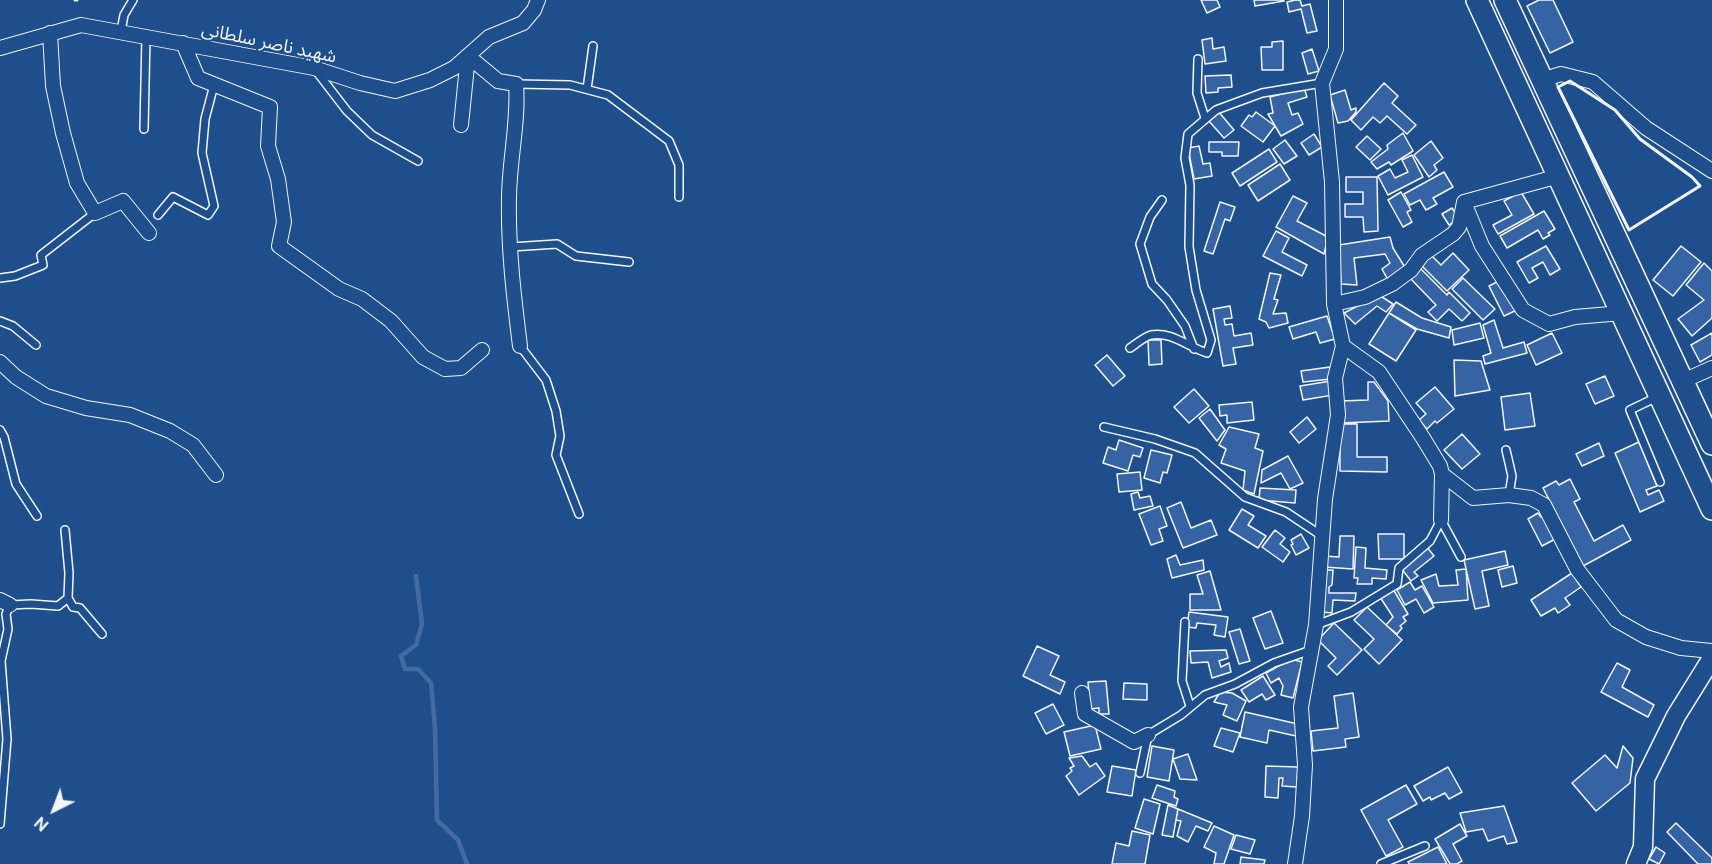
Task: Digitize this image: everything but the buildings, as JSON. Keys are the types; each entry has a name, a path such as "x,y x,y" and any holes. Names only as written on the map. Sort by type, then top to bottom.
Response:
{"main road":[{"path":"1477,0 1712,508"},
{"path":"1505,0 1683,381 1704,411 1712,444"}],"street":[{"name":"شهید ناصر سلطانی","path":"0,48 81,25 314,68 360,83 395,90 430,80 454,68 489,37 523,23 534,10 538,0"},
{"path":"1295,864 1302,816 1305,765 1302,707 1316,625 1325,499 1338,415 1335,378 1343,346 1334,304 1332,182 1322,83 1336,49 1336,0"},
{"path":"50,33 53,86 77,183 95,213 123,201 149,233"},
{"path":"183,43 198,78 270,107 267,146 278,179 284,222 279,246 339,290 362,299 391,321 423,357 445,369 461,368 482,350"},
{"path":"468,56 498,81 516,84 518,106 511,153 509,200 520,346"},
{"path":"460,125 468,56"},
{"path":"1542,80 1562,74 1593,82 1646,128 1712,171"},
{"path":"1464,202 1559,176"},
{"path":"1334,304 1365,297 1392,284 1411,270 1422,255 1453,234 1459,227 1464,202"},
{"path":"1464,202 1482,246 1523,310 1549,324 1575,317 1622,313"},
{"path":"1343,346 1379,372 1440,466 1442,474 1441,520"},
{"path":"0,362 16,377 46,396 86,408 130,415 170,431 194,445 216,475"},
{"path":"1683,381 1712,368"},
{"path":"1442,474 1473,498 1509,495 1531,498 1544,505 1577,569 1616,620 1654,640 1681,648 1712,651"},
{"path":"1636,864 1643,848 1645,779 1676,716 1712,658"},
{"path":"1082,693 1085,714 1134,742 1148,735"}],"lane":[{"path":"121,31 124,15 133,0"},
{"path":"144,129 146,36"},
{"path":"587,89 593,46"},
{"path":"1198,59 1197,93 1205,118"},
{"path":"314,68 347,111 372,135 418,160"},
{"path":"1130,348 1149,336 1167,335 1207,353 1210,340 1196,290 1189,246 1190,185 1185,158 1188,134 1216,110 1262,93 1322,83"},
{"path":"516,84 570,85 608,95 669,141 679,165 679,197"},
{"path":"158,215 173,197 208,215 214,206 202,153 205,119 214,85"},
{"path":"1162,200 1150,217 1140,244 1152,284 1167,300 1185,326 1194,349"},
{"path":"0,278 15,276 43,265 41,255 95,213"},
{"path":"511,248 557,244 576,256 629,261"},
{"path":"0,321 13,327 36,345"},
{"path":"520,346 546,380 556,411 560,436 556,455 579,514"},
{"path":"1660,396 1630,410 1660,482"},
{"path":"1104,427 1155,439 1195,453 1245,497 1286,512 1322,536"},
{"path":"0,430 4,437 16,484 37,516"},
{"path":"1506,450 1512,476 1509,495"},
{"path":"1441,520 1461,557"},
{"path":"1316,625 1352,612 1397,584 1399,568 1430,541 1441,520"},
{"path":"65,530 69,573 68,597 73,608 80,608 102,634"},
{"path":"0,824 7,739 1,674 1,661 8,629 4,608 31,604 58,606 68,597"},
{"path":"1185,622 1182,681 1190,706"},
{"path":"1140,773 1148,735 1181,715 1204,695 1235,684 1274,663 1311,650"},
{"path":"1381,864 1425,846"}],"waterway":[{"path":"416,576 422,624 416,645 401,656 405,669 418,669 431,683 435,728 437,820 458,840 467,864"}],"wall":[{"path":"1570,81 1615,110 1640,139 1692,177 1700,186 1629,230 1558,87 1570,81"}]}
